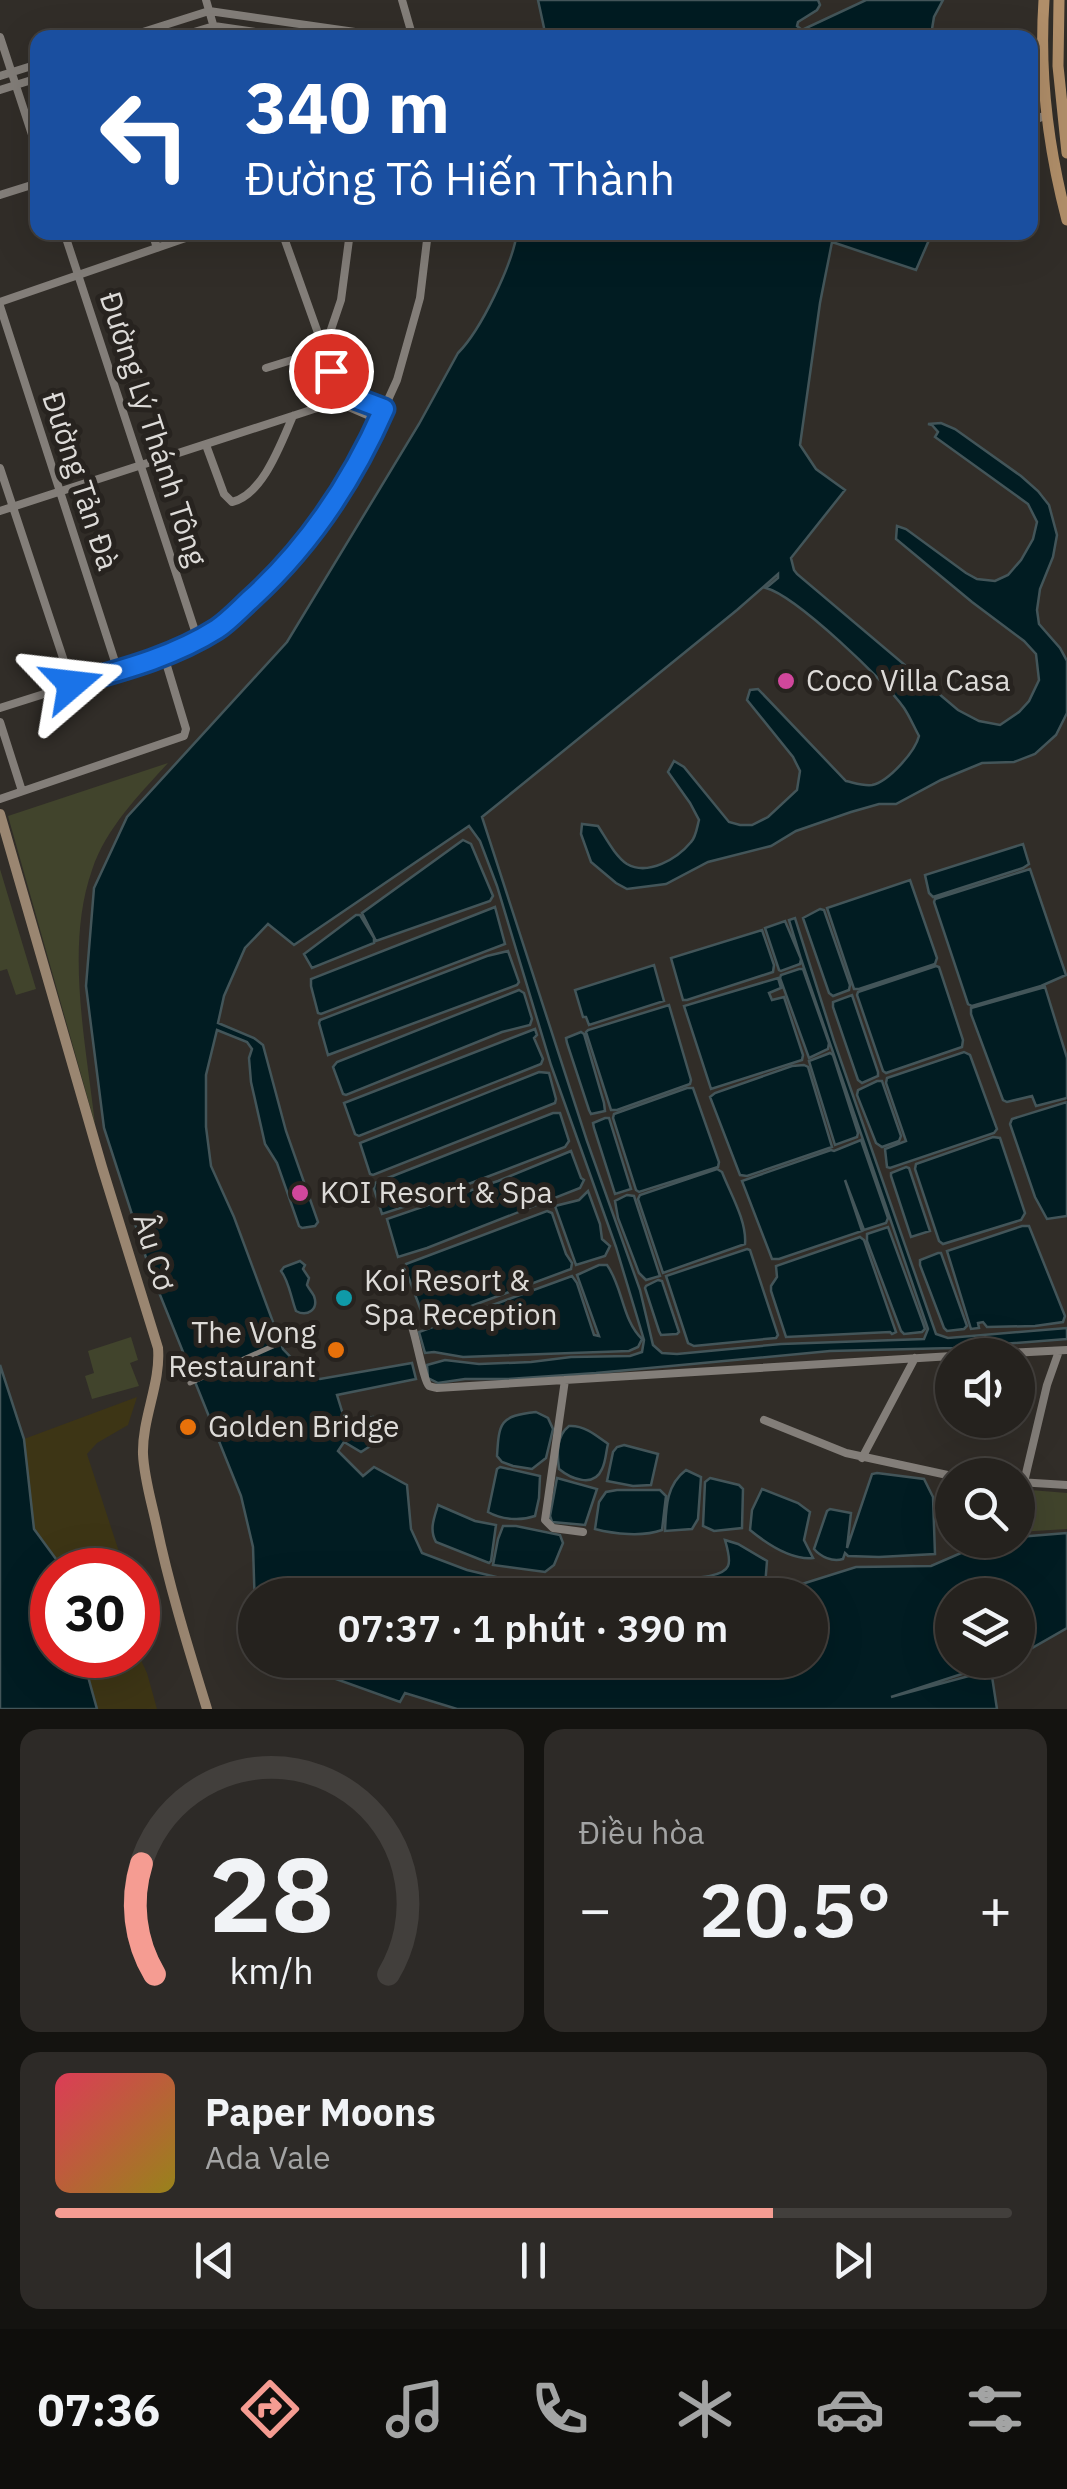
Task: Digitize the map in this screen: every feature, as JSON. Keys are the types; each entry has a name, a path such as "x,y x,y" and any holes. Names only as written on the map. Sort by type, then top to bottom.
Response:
{"main road":[{"path":"1044,0 1046,115 1067,220"},
{"path":"1058,0 1067,153"},
{"name":"Âu Cơ","path":"0,814 158,1348 143,1456 166,1569 207,1709"}],"street":[{"path":"206,0 215,30"},
{"path":"402,0 411,30"},
{"path":"150,30 209,12 339,30"},
{"path":"201,30 214,26 242,30"},
{"path":"0,36 30,129"},
{"path":"0,76 30,66"},
{"path":"0,90 30,80"},
{"path":"1038,118 1046,115"},
{"path":"0,196 30,186"},
{"name":"Đường Lý Thánh Tông","path":"67,240 198,640"},
{"path":"154,240 157,248"},
{"path":"0,304 179,240"},
{"path":"285,240 337,396 379,420"},
{"path":"324,350 340,300 349,240"},
{"path":"0,708 164,656 198,640 220,627 257,594 314,534 362,458 397,380 420,298 427,240"},
{"name":"Đường Tản Đà","path":"0,304 118,671"},
{"path":"266,368 324,350"},
{"path":"0,511 293,416 337,396 384,409"},
{"path":"206,445 224,494 232,502 244,499 262,478 293,416"},
{"path":"0,468 72,684"},
{"path":"0,799 184,736 186,729 164,656"},
{"path":"0,722 22,791"},
{"path":"412,1327 424,1381 437,1388 935,1357"},
{"path":"190,1383 293,1337"},
{"path":"1027,1458 1047,1385 1063,1350 1035,1352"},
{"path":"862,1458 915,1358"},
{"path":"566,1380 544,1520 553,1528 583,1532"},
{"path":"764,1420 862,1458 935,1473"},
{"path":"1035,1483 1067,1485"}],"green space":[{"path":"168,763 106,840 84,900 80,996 95,1124 8,816"},
{"path":"0,869 36,989 16,995 7,969 0,971"},
{"path":"131,1337 138,1360 130,1363 139,1386 92,1399 85,1376 94,1373 88,1351"},
{"path":"1035,1490 1067,1493 1067,1529 1035,1531"}],"sand":[{"path":"137,1397 128,1425 97,1443 87,1454 118,1548 48,1548 34,1529 24,1439"},
{"path":"148,1678 157,1709 97,1709 89,1680"}],"water":[{"path":"538,0 818,0 820,5 798,22 802,30 544,30"},
{"path":"866,0 943,0 932,30 802,30"},
{"path":"515,240 929,240 916,270 832,242 800,445 816,469 845,490 791,558 794,570 958,710 979,721 1000,725 1019,712 1039,680 1036,654 896,539 897,526 906,529 966,573 995,581 1008,575 1033,539 1037,522 1028,504 935,437 938,432 928,424 941,423 955,429 1021,476 1049,505 1057,535 1037,610 1039,624 1067,661 1067,713 1056,735 1035,754 1014,762 982,763 896,804 879,804 796,831 771,846 708,862 666,884 627,889 591,862 581,834 582,824 598,826 619,856 635,867 653,867 678,854 693,840 699,820 668,772 674,761 684,767 729,822 740,825 752,825 768,817 797,790 800,771 747,700 750,690 758,689 846,781 878,783 900,765 916,743 919,736 906,711 879,679 818,622 766,588 778,574 482,817 587,1141 640,1290 653,1345 662,1353 677,1354 781,1344 924,1339 928,1329 801,959 789,920 795,918 936,1334 948,1338 935,1338 935,1348 830,1351 507,1379 438,1383 428,1378 427,1365 445,1360 479,1364 630,1356 642,1352 644,1340 480,841 469,826 294,945 268,924 245,948 224,996 218,1023 263,1045 286,1131 318,1222 315,1226 299,1226 277,1163 265,1144 251,1082 252,1049 247,1042 217,1030 206,1075 206,1127 211,1166 283,1349 307,1374 320,1379 412,1363 416,1379 337,1395 346,1424 373,1417 386,1436 361,1452 344,1442 338,1451 363,1476 374,1467 407,1485 411,1529 422,1553 500,1578 254,1578 253,1547 241,1496 150,1270 104,1128 86,986 94,888 127,817 287,642 494,296"},
{"path":"463,840 471,844 493,896 490,901 376,941 362,913"},
{"path":"1023,844 1029,864 1023,868 933,897 929,893 925,875"},
{"path":"1030,869 1066,975 972,1006 968,1004 935,899"},
{"path":"910,880 937,958 935,964 854,989 827,908"},
{"path":"495,907 505,944 318,1013 311,979"},
{"path":"824,910 850,985 849,990 833,996 803,918"},
{"path":"360,915 374,943 312,968 304,954"},
{"path":"785,921 801,959 800,964 781,971 765,928"},
{"path":"762,930 773,972 683,1000 671,958"},
{"path":"508,951 517,985 328,1055 320,1020"},
{"path":"654,965 664,1001 589,1025 575,990"},
{"path":"936,966 963,1040 962,1047 886,1073 858,992"},
{"path":"803,969 829,1043 828,1049 809,1058 780,978"},
{"path":"778,978 781,988 769,993 772,1000 784,997 802,1060 711,1089 684,1006"},
{"path":"1045,987 1067,1058 1067,1098 1036,1106 1032,1096 1007,1102 1003,1100 971,1008"},
{"path":"519,990 524,993 532,1019 530,1025 502,1032 343,1094 333,1067 337,1062"},
{"path":"852,995 878,1072 878,1076 862,1083 833,1007 833,1002"},
{"path":"669,1005 690,1084 611,1110 586,1032"},
{"path":"535,1029 541,1064 359,1136 355,1134 344,1103"},
{"path":"581,1032 605,1111 591,1114 566,1038"},
{"path":"964,1052 970,1055 997,1129 887,1167 885,1149 906,1141 887,1078"},
{"path":"830,1053 858,1133 857,1137 835,1145 809,1061"},
{"path":"804,1065 808,1067 832,1147 740,1175 710,1097"},
{"path":"539,1072 549,1073 555,1103 370,1174 360,1143"},
{"path":"882,1081 901,1136 899,1141 882,1147 876,1143 857,1095 858,1090"},
{"path":"693,1088 718,1167 639,1192 614,1114"},
{"path":"1067,1102 1067,1216 1047,1219 1035,1197 1010,1124 1012,1119"},
{"path":"560,1113 569,1141 565,1147 382,1214 375,1183"},
{"path":"609,1118 631,1189 615,1194 593,1123"},
{"path":"993,1137 1000,1138 1025,1213 1021,1220 943,1244 916,1164"},
{"path":"861,1140 888,1218 886,1223 864,1230 845,1180 862,1231 772,1259 742,1181"},
{"path":"571,1151 584,1180 580,1188 398,1257 387,1219"},
{"path":"906,1167 930,1231 911,1237 891,1176"},
{"path":"717,1169 722,1172 737,1207 745,1244 663,1273 638,1199 640,1195"},
{"path":"588,1191 602,1239 610,1246 605,1256 576,1265 555,1206 579,1200"},
{"path":"634,1196 660,1276 646,1280 639,1273 615,1201"},
{"path":"547,1211 552,1213 571,1269 425,1321 406,1264"},
{"path":"1029,1226 1065,1316 1063,1322 987,1327 983,1322 978,1323 979,1328 971,1329 947,1251"},
{"path":"888,1227 925,1329 922,1332 901,1331 867,1241 867,1234"},
{"path":"860,1237 896,1332 786,1337 771,1291 777,1277 776,1266"},
{"path":"747,1249 778,1335 694,1346 688,1343 666,1276"},
{"path":"938,1253 967,1326 964,1329 944,1328 920,1265 920,1260"},
{"path":"300,1261 305,1265 307,1285 315,1301 311,1311 304,1313 296,1311 281,1271"},
{"path":"607,1265 612,1274 630,1323 642,1339 638,1347 629,1351 463,1357 425,1353 419,1332 572,1276 594,1335 599,1336 577,1275"},
{"path":"662,1281 677,1334 661,1335 659,1331 645,1288"},
{"path":"1067,1328 1067,1339 1035,1342 1035,1338 948,1338"},
{"path":"0,1365 24,1439 34,1529 48,1548 30,1548 30,1678 89,1678 97,1709 0,1709"},
{"path":"536,1412 548,1418 553,1429 546,1458 532,1469 502,1462 497,1456 504,1423 515,1416"},
{"path":"569,1426 585,1429 608,1444 603,1466 594,1478 576,1478 559,1469 560,1440"},
{"path":"624,1445 658,1454 651,1485 607,1481 613,1452"},
{"path":"500,1467 540,1476 535,1516 512,1519 488,1512"},
{"path":"686,1470 701,1477 698,1519 692,1529 665,1531 671,1490"},
{"path":"872,1474 924,1479 933,1497 935,1554 879,1557 845,1553 843,1559 835,1560 814,1549 830,1509 851,1513 847,1548"},
{"path":"557,1478 597,1489 585,1525 552,1522"},
{"path":"710,1478 743,1489 742,1528 714,1531 703,1526 705,1482"},
{"path":"762,1489 810,1512 804,1540 813,1558 788,1554 750,1530 752,1510"},
{"path":"660,1490 666,1496 662,1530 628,1534 595,1529 599,1502 606,1492"},
{"path":"438,1505 475,1521 496,1525 489,1563 436,1542 433,1528"},
{"path":"503,1526 560,1535 563,1543 554,1565 545,1572 493,1565"},
{"path":"1067,1533 1067,1628 1035,1646 1035,1578 935,1578 935,1678 950,1678 891,1697 961,1678 992,1678 997,1709 457,1709 405,1693 400,1702 333,1678 828,1678 828,1578 821,1578 856,1567 931,1566 949,1558 1035,1558 1035,1536"},
{"path":"725,1540 767,1561 766,1578 692,1578 720,1573 729,1560"}],"place":[{"name":"Coco Villa Casa","path":"786,681"},
{"name":"KOI Resort & Spa","path":"300,1193"},
{"name":"Koi Resort & Spa Reception","path":"344,1298"},
{"name":"The Vong Restaurant","path":"336,1350"},
{"name":"Golden Bridge","path":"188,1427"}],"route":[{"path":"72,684 164,656 220,627 270,582 314,534 362,458 384,409 339,392 331,371"}]}
